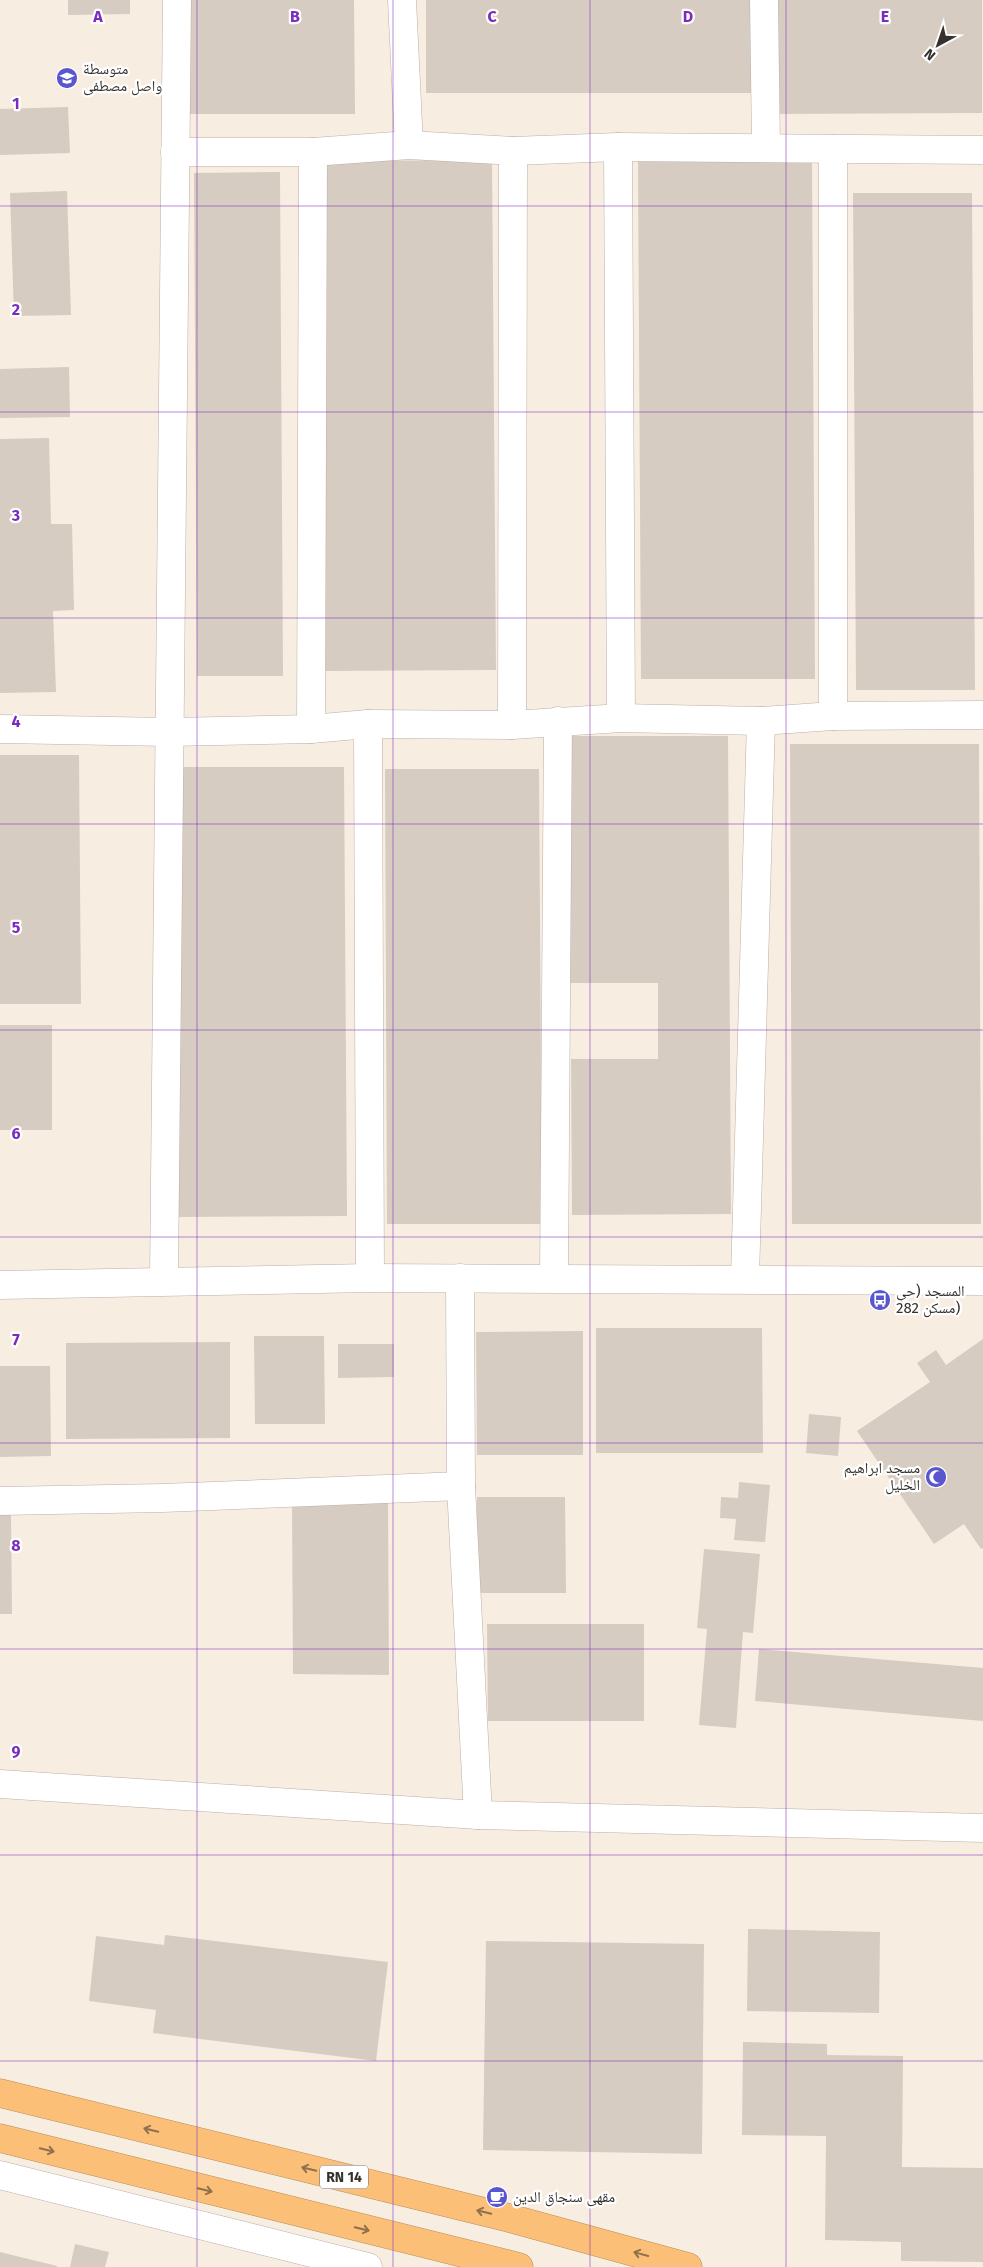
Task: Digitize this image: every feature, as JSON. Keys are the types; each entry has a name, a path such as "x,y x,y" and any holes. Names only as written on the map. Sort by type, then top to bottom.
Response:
{"highway":[{"name":"RN 14","path":"0,2093 509,2218 688,2267"},
{"path":"0,2138 519,2267"}],"street":[{"path":"164,1281 177,0"},
{"path":"402,0 409,145"},
{"path":"764,0 766,148"},
{"path":"175,152 313,152 409,145 513,151 618,147 983,150"},
{"path":"618,147 621,718"},
{"path":"833,149 833,716"},
{"path":"512,725 513,151"},
{"path":"311,729 313,152"},
{"path":"0,729 169,732 311,729 368,724 512,725 558,720 621,718 761,721 833,716 983,715"},
{"path":"554,1278 558,720"},
{"path":"745,1278 761,721"},
{"path":"368,724 370,1278"},
{"path":"0,1285 370,1278 745,1278 983,1281"},
{"path":"460,1278 461,1486 478,1815"},
{"path":"0,1501 163,1498 461,1486"},
{"path":"0,1784 478,1815 983,1828"},
{"path":"0,2174 368,2267"}],"building":[{"path":"68,0 130,0 130,14 68,15"},
{"path":"188,0 354,0 355,114 188,114"},
{"path":"426,0 757,0 757,93 426,93"},
{"path":"763,0 982,0 982,113 764,114"},
{"path":"68,107 70,153 0,155 0,109"},
{"path":"492,160 496,670 325,671 322,161"},
{"path":"812,160 815,679 641,679 638,161"},
{"path":"280,172 283,676 197,676 194,173"},
{"path":"67,191 71,315 14,316 10,193"},
{"path":"853,193 972,193 975,690 856,690"},
{"path":"69,367 70,417 0,418 0,369"},
{"path":"49,438 51,524 72,524 74,610 53,611 56,692 0,693 0,439"},
{"path":"564,736 728,736 731,1214 572,1215 571,1059 658,1059 658,983 566,983"},
{"path":"790,744 979,744 981,1224 792,1224"},
{"path":"0,755 79,755 81,1004 0,1004"},
{"path":"177,767 344,767 347,1216 179,1217"},
{"path":"385,769 539,769 542,1224 387,1224"},
{"path":"0,1025 52,1025 52,1130 0,1130"},
{"path":"596,1328 762,1328 763,1453 596,1453"},
{"path":"583,1331 583,1455 477,1455 476,1332"},
{"path":"254,1336 324,1336 325,1424 255,1424"},
{"name":"مسجد ابراهيم الخليل","path":"983,1339 983,1548 981,1549 964,1524 934,1544 857,1431 930,1382 917,1363 936,1350 946,1365"},
{"path":"230,1342 230,1438 66,1439 66,1343"},
{"path":"338,1344 394,1344 394,1377 338,1378"},
{"path":"0,1366 50,1366 51,1456 0,1457"},
{"path":"809,1414 841,1417 838,1456 806,1453"},
{"path":"739,1482 770,1485 765,1542 734,1540 736,1519 720,1518 721,1497 738,1498"},
{"path":"477,1497 565,1497 566,1593 477,1593"},
{"path":"292,1501 388,1501 389,1675 293,1674"},
{"path":"0,1515 11,1515 12,1614 0,1614"},
{"path":"704,1549 760,1554 753,1633 743,1632 736,1728 699,1725 707,1629 697,1628"},
{"path":"487,1624 644,1624 644,1721 488,1721"},
{"path":"759,1649 983,1668 983,1721 755,1701"},
{"path":"748,1929 880,1932 879,2013 747,2011"},
{"path":"165,1935 388,1962 376,2061 153,2033 156,2010 89,2001 96,1936 164,1945"},
{"path":"486,1941 704,1944 702,2154 483,2150"},
{"path":"743,2042 827,2044 827,2055 903,2056 902,2167 983,2168 983,2262 901,2261 901,2242 825,2240 826,2136 742,2135"},
{"path":"75,2244 109,2252 105,2267 70,2267"},
{"path":"0,2252 57,2266 57,2267 0,2267"}],"place":[{"name":"متوسطة واصل مصطفى","path":"67,78"},
{"name":"المسجد (حي 282 مسكن)","path":"880,1300"},
{"name":"مسجد ابراهيم الخليل","path":"936,1477"},
{"name":"مقهى سنجاق الدين","path":"497,2197"}]}
